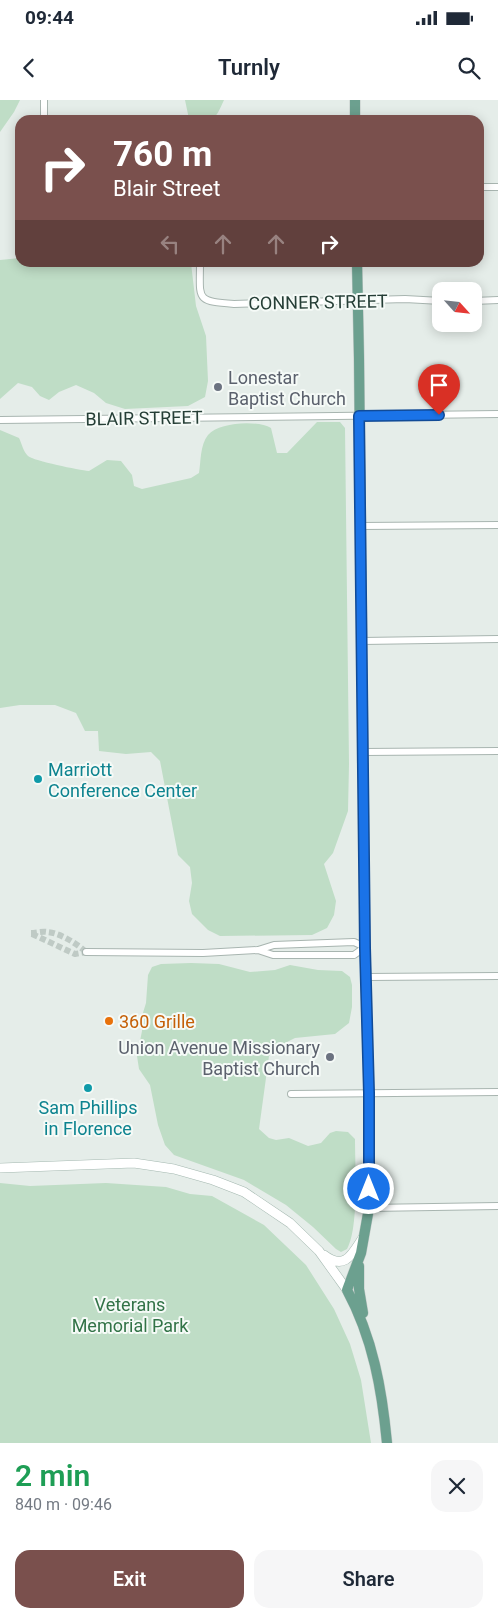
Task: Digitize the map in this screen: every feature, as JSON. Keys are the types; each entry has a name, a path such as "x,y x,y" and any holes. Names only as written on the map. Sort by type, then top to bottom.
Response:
{"main road":[{"path":"355,100 355,115"},
{"path":"357,267 365,948 369,1093 369,1208 361,1253 359,1289 381,1393 387,1443"},
{"path":"0,1168 134,1163 174,1168 196,1174 244,1192 280,1215 333,1261 350,1258 365,1233"},
{"path":"320,1251 347,1290 359,1312 367,1334"},
{"path":"347,1290 361,1253"}],"street":[{"path":"44,100 44,115"},
{"path":"484,187 498,187"},
{"name":"CONNER STREET","path":"200,267 200,291 204,298 210,302 234,304 358,300 432,301"},
{"path":"482,301 498,300"},
{"name":"BLAIR STREET","path":"0,420 498,414"},
{"path":"360,526 498,525"},
{"path":"362,641 498,639"},
{"path":"485,751 498,755"},
{"path":"363,752 498,751"},
{"path":"86,952 203,953 258,950 274,945 354,942 365,948 354,955 273,955 258,950"},
{"path":"367,977 498,976"},
{"path":"291,1094 498,1092"},
{"path":"369,1208 498,1206"}],"green space":[{"path":"0,100 20,100 0,132"},
{"path":"185,100 224,100 216,115 188,115"},
{"path":"15,258 15,267 191,267 196,306 206,336 208,381 205,397 188,406 125,409 106,403 94,393 76,385 59,392 49,400 40,396 32,387 18,383 0,399 0,260"},
{"path":"317,422 340,422 345,428 348,811 333,853 324,864 336,901 334,915 327,928 312,935 220,936 208,930 192,914 189,901 192,883 190,867 178,855 160,761 151,752 126,754 99,751 98,731 85,731 76,713 55,705 20,705 0,708 0,430 19,438 28,456 47,463 89,471 107,460 121,461 132,475 134,486 142,489 191,478 199,473 205,439 213,431 221,427 248,423 265,425 271,428 277,453 287,453"},
{"path":"161,964 219,964 250,972 275,970 290,965 318,970 342,971 350,977 352,1007 349,1023 335,1034 295,1038 279,1046 269,1056 259,1129 269,1138 276,1140 289,1138 308,1146 321,1143 330,1133 336,1131 348,1132 355,1139 355,1212 351,1239 347,1249 341,1252 336,1249 286,1205 244,1180 174,1155 165,1145 158,1125 150,1085 139,1069 137,1056 142,1031 142,1016 146,1003 148,975 152,967"},
{"name":"Veterans Memorial Park","path":"0,1183 30,1186 106,1183 166,1187 190,1194 212,1196 264,1225 306,1265 334,1309 350,1344 361,1380 371,1443 0,1443"}],"tunnel":[{"path":"31,933 45,932 57,934 73,942 86,952"},
{"path":"32,934 75,954 86,952"}],"place":[{"name":"Lonestar Baptist Church","path":"218,387"},
{"name":"Marriott Conference Center","path":"38,779"},
{"name":"360 Grille","path":"109,1021"},
{"name":"Union Avenue Missionary Baptist Church","path":"330,1057"},
{"name":"Sam Phillips in Florence","path":"88,1088"}],"route":[{"path":"369,1189 359,416 439,415"}]}
